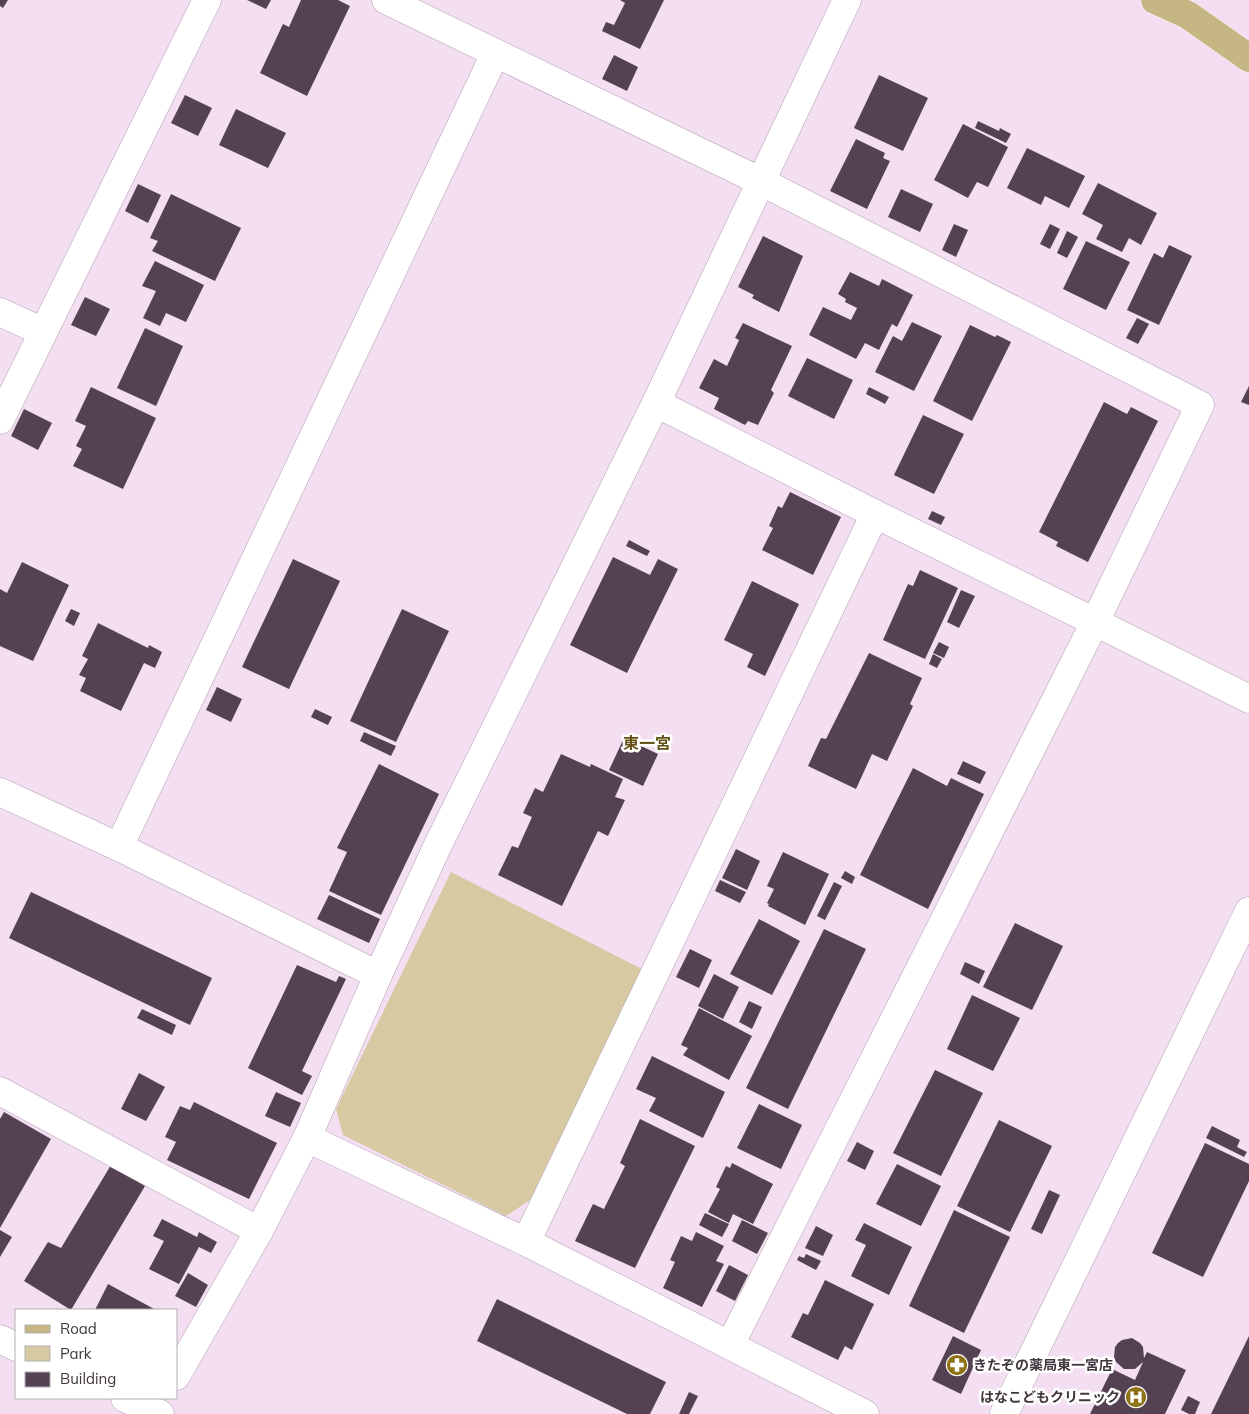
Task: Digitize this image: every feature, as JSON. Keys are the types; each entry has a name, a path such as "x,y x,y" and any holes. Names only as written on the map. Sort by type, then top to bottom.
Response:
{"main road":[{"path":"1155,0 1188,16 1249,58"}],"street":[{"path":"0,420 207,0"},
{"path":"386,0 760,182 1200,405 1095,622 730,1345"},
{"path":"178,1373 259,1231 307,1138 378,975 437,847 656,403 847,0"},
{"path":"119,847 495,54"},
{"path":"0,312 43,332"},
{"path":"656,403 875,514 1249,699"},
{"path":"526,1242 875,514"},
{"path":"0,792 119,847 378,975"},
{"path":"1004,1414 1249,911"},
{"path":"0,1091 259,1231"},
{"path":"307,1138 526,1242 865,1414"},
{"path":"0,1339 15,1346"},
{"path":"128,1399 158,1409"}],"green space":[{"path":"451,872 642,969 530,1200 506,1216 343,1135 336,1109"}],"building":[{"path":"0,0 8,0 3,8 0,6"},
{"path":"247,0 271,0 266,9"},
{"path":"301,0 338,0 350,6 307,96 260,73 283,24 289,27"},
{"path":"620,0 664,0 640,49 602,31 606,22 614,25 625,3"},
{"path":"614,55 638,67 627,91 602,79"},
{"path":"879,75 928,98 903,151 854,128"},
{"path":"185,95 212,108 198,136 171,123"},
{"path":"236,109 286,133 268,168 219,145"},
{"path":"978,121 999,131 1000,128 1011,134 1006,143 975,128"},
{"path":"963,124 1008,147 988,187 977,182 968,198 934,180"},
{"path":"856,139 885,153 883,158 890,161 867,209 830,191"},
{"path":"1027,148 1085,176 1069,208 1045,196 1041,205 1007,188"},
{"path":"1098,183 1157,213 1141,245 1129,238 1122,252 1096,239 1103,225 1082,214"},
{"path":"138,184 161,195 148,223 125,211"},
{"path":"901,189 933,204 920,232 888,217"},
{"path":"171,194 241,228 215,281 152,251 158,241 150,238"},
{"path":"954,224 968,230 956,257 942,250"},
{"path":"1050,224 1060,229 1050,249 1040,244"},
{"path":"1067,231 1078,237 1067,258 1057,253"},
{"path":"763,236 803,256 779,312 752,298 754,295 738,287"},
{"path":"1086,241 1130,262 1106,310 1063,289"},
{"path":"1169,245 1192,256 1159,325 1127,310 1154,253 1163,258"},
{"path":"155,261 204,285 186,322 166,313 160,326 143,318 156,291 142,286"},
{"path":"850,272 879,286 882,279 913,295 897,327 892,324 879,350 865,343 856,359 809,335 823,307 851,320 857,308 845,302 846,299 838,294"},
{"path":"85,297 110,309 96,336 71,325"},
{"path":"1137,318 1149,324 1138,344 1126,338"},
{"path":"912,322 942,336 914,391 875,372 893,336 902,341"},
{"path":"743,323 792,346 771,390 774,393 758,425 748,421 745,425 714,409 719,398 699,388 714,359 727,366 739,340 735,338"},
{"path":"970,325 995,337 997,335 1011,342 972,421 933,401"},
{"path":"145,328 183,346 156,406 117,388"},
{"path":"807,358 853,380 834,419 788,396"},
{"path":"1249,386 1249,405 1241,402"},
{"path":"91,387 156,418 123,489 73,466 82,449 76,446 86,426 75,421"},
{"path":"869,387 889,397 885,404 866,394"},
{"path":"1104,402 1127,414 1131,407 1158,421 1088,562 1056,546 1058,542 1039,532"},
{"path":"24,409 52,423 38,450 11,436"},
{"path":"923,415 964,434 934,494 894,475"},
{"path":"790,492 841,517 813,575 762,550 773,528 769,526 778,506 782,508"},
{"path":"932,511 945,517 941,525 928,519"},
{"path":"629,540 650,551 647,556 626,546"},
{"path":"613,557 650,575 658,559 678,569 627,673 570,645"},
{"path":"293,559 340,581 289,689 242,667"},
{"path":"22,562 69,585 33,661 0,646 0,589 7,593"},
{"path":"920,570 958,588 925,659 883,640 908,584 913,586"},
{"path":"752,581 799,604 765,676 747,667 753,654 724,640"},
{"path":"961,590 975,596 959,628 947,622"},
{"path":"71,609 80,613 74,626 65,621"},
{"path":"402,609 449,631 396,742 350,721"},
{"path":"98,623 148,648 149,645 162,652 155,668 144,663 121,711 80,691 86,678 79,675 88,659 82,656"},
{"path":"939,642 949,647 944,658 933,653"},
{"path":"869,653 922,678 910,704 913,706 887,761 872,754 856,789 808,766 821,738 826,739"},
{"path":"933,654 942,659 937,668 929,664"},
{"path":"217,687 242,699 231,722 206,710"},
{"path":"315,709 332,717 328,725 311,717"},
{"path":"364,732 396,746 391,756 360,741"},
{"path":"624,738 658,754 643,786 609,770"},
{"path":"561,754 590,767 591,764 623,779 615,797 625,800 608,836 598,831 562,906 498,875 512,846 518,848 532,817 523,813 535,788 543,792"},
{"path":"963,761 986,772 980,784 957,774"},
{"path":"379,764 439,794 381,915 329,891 347,852 337,848"},
{"path":"913,768 947,786 951,778 984,794 928,909 860,875"},
{"path":"736,849 760,861 747,890 722,878"},
{"path":"783,852 829,874 805,925 768,906 769,904 767,903 774,889 767,886"},
{"path":"845,871 855,877 852,884 841,878"},
{"path":"720,880 746,892 740,903 715,891"},
{"path":"834,882 842,886 825,920 817,916"},
{"path":"31,892 212,978 190,1025 9,938"},
{"path":"329,895 380,919 369,943 317,919"},
{"path":"759,919 800,941 772,995 730,974"},
{"path":"1015,923 1063,946 1032,1010 983,987"},
{"path":"824,929 866,949 788,1109 746,1088"},
{"path":"690,949 712,960 699,988 676,977"},
{"path":"965,962 985,971 979,984 960,974"},
{"path":"297,965 336,982 339,976 346,979 302,1071 312,1076 302,1095 248,1068"},
{"path":"714,974 739,987 723,1019 698,1006"},
{"path":"972,995 1020,1018 993,1071 947,1049"},
{"path":"749,1001 762,1007 752,1029 739,1022"},
{"path":"699,1008 752,1036 729,1080 683,1055 688,1048 681,1045"},
{"path":"142,1009 176,1025 172,1035 137,1018"},
{"path":"652,1056 725,1092 703,1138 649,1111 656,1098 636,1089"},
{"path":"935,1070 983,1093 941,1176 893,1153"},
{"path":"139,1073 165,1087 146,1121 121,1109"},
{"path":"276,1092 301,1103 290,1127 265,1116"},
{"path":"194,1102 277,1143 249,1199 167,1160 176,1142 165,1137 180,1106 190,1110"},
{"path":"759,1104 802,1125 781,1169 737,1148"},
{"path":"4,1112 51,1139 0,1228 0,1119"},
{"path":"640,1119 695,1146 635,1268 575,1241 593,1204 604,1209 625,1166 620,1163"},
{"path":"999,1120 1052,1146 1010,1232 957,1206"},
{"path":"1212,1126 1240,1140 1237,1147 1247,1152 1244,1157 1206,1138"},
{"path":"857,1142 874,1151 865,1170 847,1161"},
{"path":"1205,1143 1249,1164 1249,1181 1203,1277 1152,1253"},
{"path":"732,1163 773,1184 753,1224 733,1214 729,1223 708,1212 720,1189 716,1187 726,1166 730,1168"},
{"path":"897,1164 941,1186 921,1226 876,1204"},
{"path":"111,1165 145,1186 72,1309 24,1281 48,1242 61,1248"},
{"path":"1049,1190 1060,1195 1042,1234 1031,1229"},
{"path":"954,1210 1010,1237 964,1333 909,1306"},
{"path":"705,1213 729,1224 722,1237 699,1225"},
{"path":"162,1219 197,1237 199,1232 217,1242 211,1253 199,1247 179,1284 149,1269 164,1241 153,1236"},
{"path":"742,1220 768,1233 757,1254 732,1241"},
{"path":"864,1223 912,1247 889,1295 851,1276 866,1245 855,1240"},
{"path":"816,1226 833,1235 823,1256 805,1248"},
{"path":"0,1230 12,1237 0,1257"},
{"path":"696,1232 724,1246 716,1261 724,1264 702,1307 663,1288 675,1262 670,1260 681,1236 692,1241"},
{"path":"806,1254 821,1261 816,1270 797,1260 799,1256 804,1258"},
{"path":"729,1265 748,1275 735,1301 716,1291"},
{"path":"188,1273 208,1285 196,1307 175,1296"},
{"path":"825,1280 874,1304 852,1350 845,1346 838,1360 791,1337 803,1313 808,1315"},
{"path":"108,1284 154,1309 96,1309"},
{"path":"497,1299 666,1382 650,1414 627,1414 477,1341"},
{"name":"きたぞの薬局東一宮店","path":"953,1336 981,1350 961,1394 932,1380"},
{"path":"1249,1336 1249,1414 1211,1414"},
{"name":"はなこどもクリニック","path":"1132,1338 1143,1347 1144,1358 1147,1352 1186,1370 1165,1414 1090,1414 1112,1369 1135,1380 1143,1362 1135,1369 1124,1369 1116,1362 1114,1357 1115,1347 1118,1343"},
{"path":"689,1392 698,1396 689,1414 679,1414"},
{"path":"1188,1396 1200,1402 1195,1414 1189,1414 1181,1410"}],"place":[{"name":"きたぞの薬局東一宮店","path":"957,1365"},
{"name":"はなこどもクリニック","path":"1136,1397"}],"district":[{"name":"東一宮","path":"647,743"}]}
